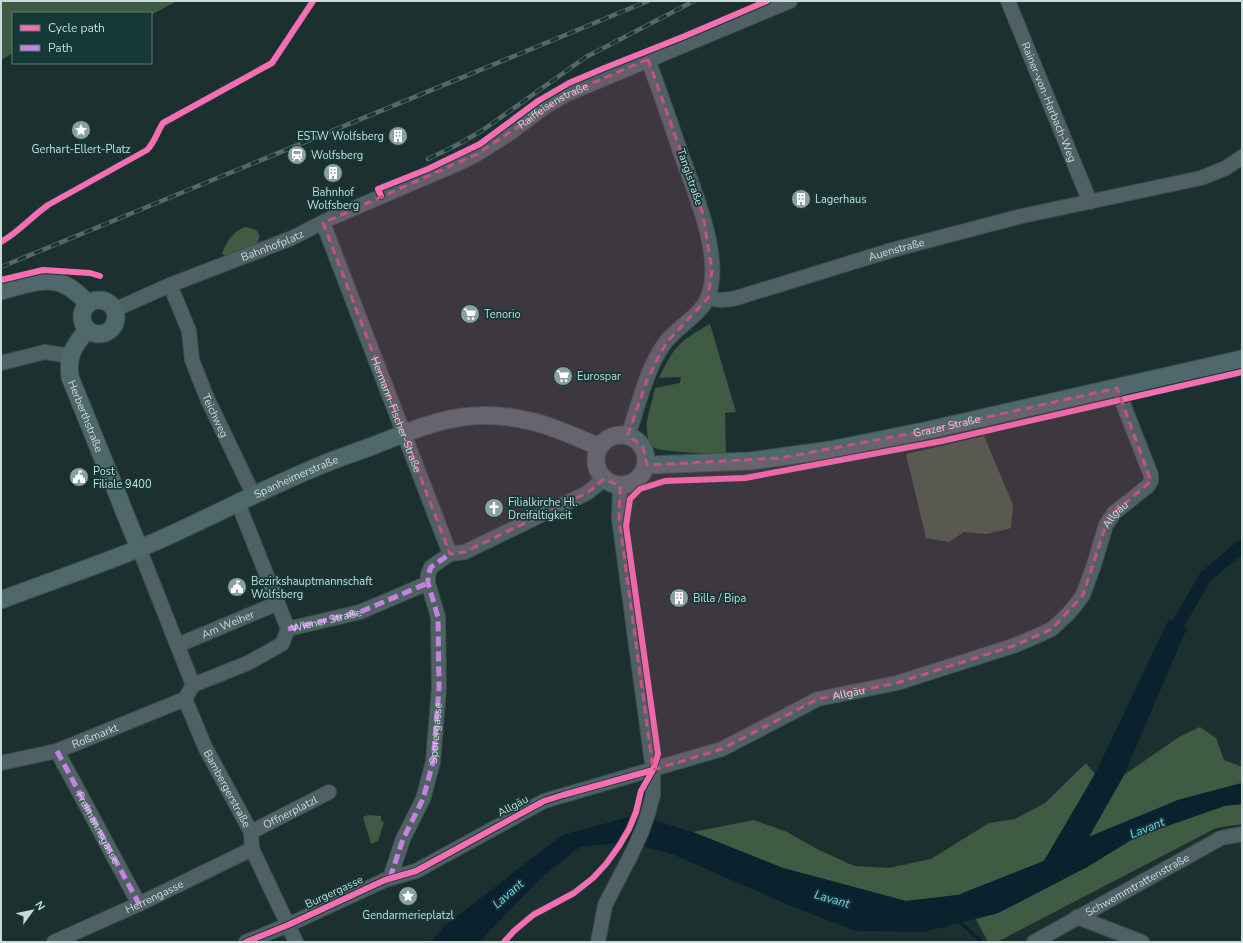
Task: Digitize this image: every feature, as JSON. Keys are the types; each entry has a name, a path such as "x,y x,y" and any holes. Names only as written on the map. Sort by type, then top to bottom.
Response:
{"main road":[{"path":"1,291 38,281 49,280 71,287 88,304"},
{"path":"104,301 112,306 114,310 116,318 115,323 110,330 103,334 95,334 84,326 82,317 88,304 104,301"},
{"path":"70,356 79,340 88,330"},
{"name":"Herberthstraße","path":"70,356 70,377 140,548"},
{"name":"Grazer Straße","path":"646,465 750,461 830,450 929,430 1117,388 1241,363"},
{"name":"Spanheimerstraße","path":"1,600 140,548 310,469 404,433 443,421 464,417 492,415 518,418 544,424 599,447"},
{"path":"620,434 628,435 637,440 643,447 647,456 643,474 637,480 629,484 620,486 611,484 604,479 599,472 596,464 596,455 599,447 605,440 620,434"}],"street":[{"name":"Raiffeisenstraße","path":"323,223 331,218 477,154 510,133 546,106 566,94 790,1"},
{"name":"Rainer-von-Harbach-Weg","path":"1008,1 1090,202"},
{"name":"Tanglstraße","path":"648,60 703,214 710,247 712,271 711,286 708,298"},
{"name":"Auenstraße","path":"708,298 719,300 733,299 892,250 1022,216 1201,178 1226,168 1241,159"},
{"name":"Hermann-Fischer-Straße","path":"323,223 450,554"},
{"name":"Bahnhofplatz","path":"114,310 170,285 292,238 323,223"},
{"name":"Teichweg","path":"170,285 189,331 192,360 207,398 254,496"},
{"path":"628,435 656,357 674,333 699,310 708,298"},
{"path":"1,363 45,352 70,356"},
{"name":"Allgäu","path":"390,878 416,870 544,801 722,749 818,699 897,683 1013,646 1052,629 1067,616 1083,595 1106,525 1114,513 1148,486 1151,481 1151,475 1117,388"},
{"path":"428,583 428,575 431,567 450,554 465,552 580,496 604,479"},
{"path":"598,942 605,905 642,831 653,795 653,770 619,519 620,486"},
{"path":"238,503 288,629"},
{"path":"140,548 193,685 186,699"},
{"name":"Wiener Straße","path":"193,685 248,663 282,644 288,629 360,612 428,583"},
{"name":"Sporergasse","path":"390,878 403,839 423,799 433,762 439,688 438,617 428,583"},
{"name":"Am Weiher","path":"178,645 278,603"},
{"name":"Roßmarkt","path":"1,763 57,751 186,699"},
{"name":"Bambergerstraße","path":"186,699 205,746 251,832 252,849 296,942"},
{"name":"Freimannsgasse","path":"57,751 139,904"},
{"name":"Offnerplatzl","path":"251,832 329,792"},
{"name":"Schwemmtrattenstraße","path":"1034,942 1221,838 1242,834"},
{"name":"Herrengasse","path":"54,942 139,904 252,849"},
{"name":"Burgergasse","path":"246,942 288,925 390,878"},
{"path":"1077,917 1142,942"}],"highlighted area":[{"path":"648,59 703,214 712,271 708,298 666,343 647,380 628,435 643,447 647,465 781,458 929,430 1117,388 1151,481 1114,513 1106,525 1083,595 1052,629 1013,646 897,683 818,699 722,749 653,770 619,519 620,486 604,479 587,493 465,552 450,554 323,223 477,154 567,94"}],"green space":[{"path":"1,1 177,1 152,14 152,12 12,12 12,54 1,60"},
{"path":"247,227 256,230 259,234 259,239 255,245 227,256 222,254 226,245 235,233"},
{"path":"710,324 736,412 725,413 726,454 676,452 653,447 648,438 647,424 655,388 680,383 681,377 659,378 669,358 679,345 691,335"},
{"path":"984,436 1013,505 1011,528 987,534 964,532 949,542 926,538 906,454"},
{"path":"1200,727 1216,738 1224,760 1242,766 1242,783 1178,800 1088,837 1124,775 1179,737"},
{"path":"1086,763 1095,774 1044,861 958,895 906,901 783,868 693,832 754,820 787,832 817,849 854,866 889,868 931,859 989,823 1015,819 1045,803"},
{"path":"1242,804 1242,824 1216,828 997,942 988,942 976,919 998,913 1087,867 1136,837 1224,806"},
{"path":"368,815 381,816 381,821 384,822 378,841 371,844 363,817"}],"water":[{"name":"Lavant","path":"1169,619 1187,628 1124,775 1089,837 1178,800 1242,783 1242,804 1224,806 1136,837 1087,867 998,913 924,932 856,931 793,907 672,854 627,842 580,847 543,876 479,942 427,942 431,941 447,924 562,835 637,815 693,832 783,868 906,901 958,895 1044,861 1095,774"}],"waterway":[{"path":"1171,640 1178,624 1206,576 1242,546"},
{"path":"958,920 982,942"}],"railway":[{"path":"1,267 648,1"},
{"path":"428,159 483,130 586,57 694,1"}],"marked path":[{"path":"390,878 403,839 423,799 433,762 439,688 438,617 428,583 428,575 431,567 450,554"},
{"path":"288,629 360,612 428,583"},
{"path":"57,751 139,904"}],"cycle path":[{"path":"1,242 14,234 48,205 147,150 152,144 163,123 272,63 313,1"},
{"path":"381,196 378,189 428,169 480,144 538,101 569,83 767,1"},
{"path":"1,280 43,270 90,273 100,276"},
{"path":"504,942 514,931 533,915 574,893 593,878 606,864 629,829 636,812 641,791 653,770 658,754 626,526 630,499 640,489 665,481 745,478 942,441 1242,372"},
{"path":"246,942 288,925 385,880 416,871 544,801 653,770"}],"place":[{"name":"Gerhart-Ellert-Platz","path":"81,130"},
{"name":"ESTW Wolfsberg","path":"398,136"},
{"name":"Wolfsberg","path":"297,155"},
{"name":"Bahnhof Wolfsberg","path":"333,173"},
{"name":"Lagerhaus","path":"801,199"},
{"name":"Tenorio","path":"470,314"},
{"name":"Eurospar","path":"563,376"},
{"name":"Post Filiale 9400","path":"79,477"},
{"name":"Filialkirche Hl. Dreifaltigkeit","path":"494,508"},
{"name":"Bezirkshauptmannschaft Wolfsberg","path":"237,587"},
{"name":"Billa / Bipa","path":"679,598"},
{"name":"Gendarmerieplatzl","path":"408,896"}]}
